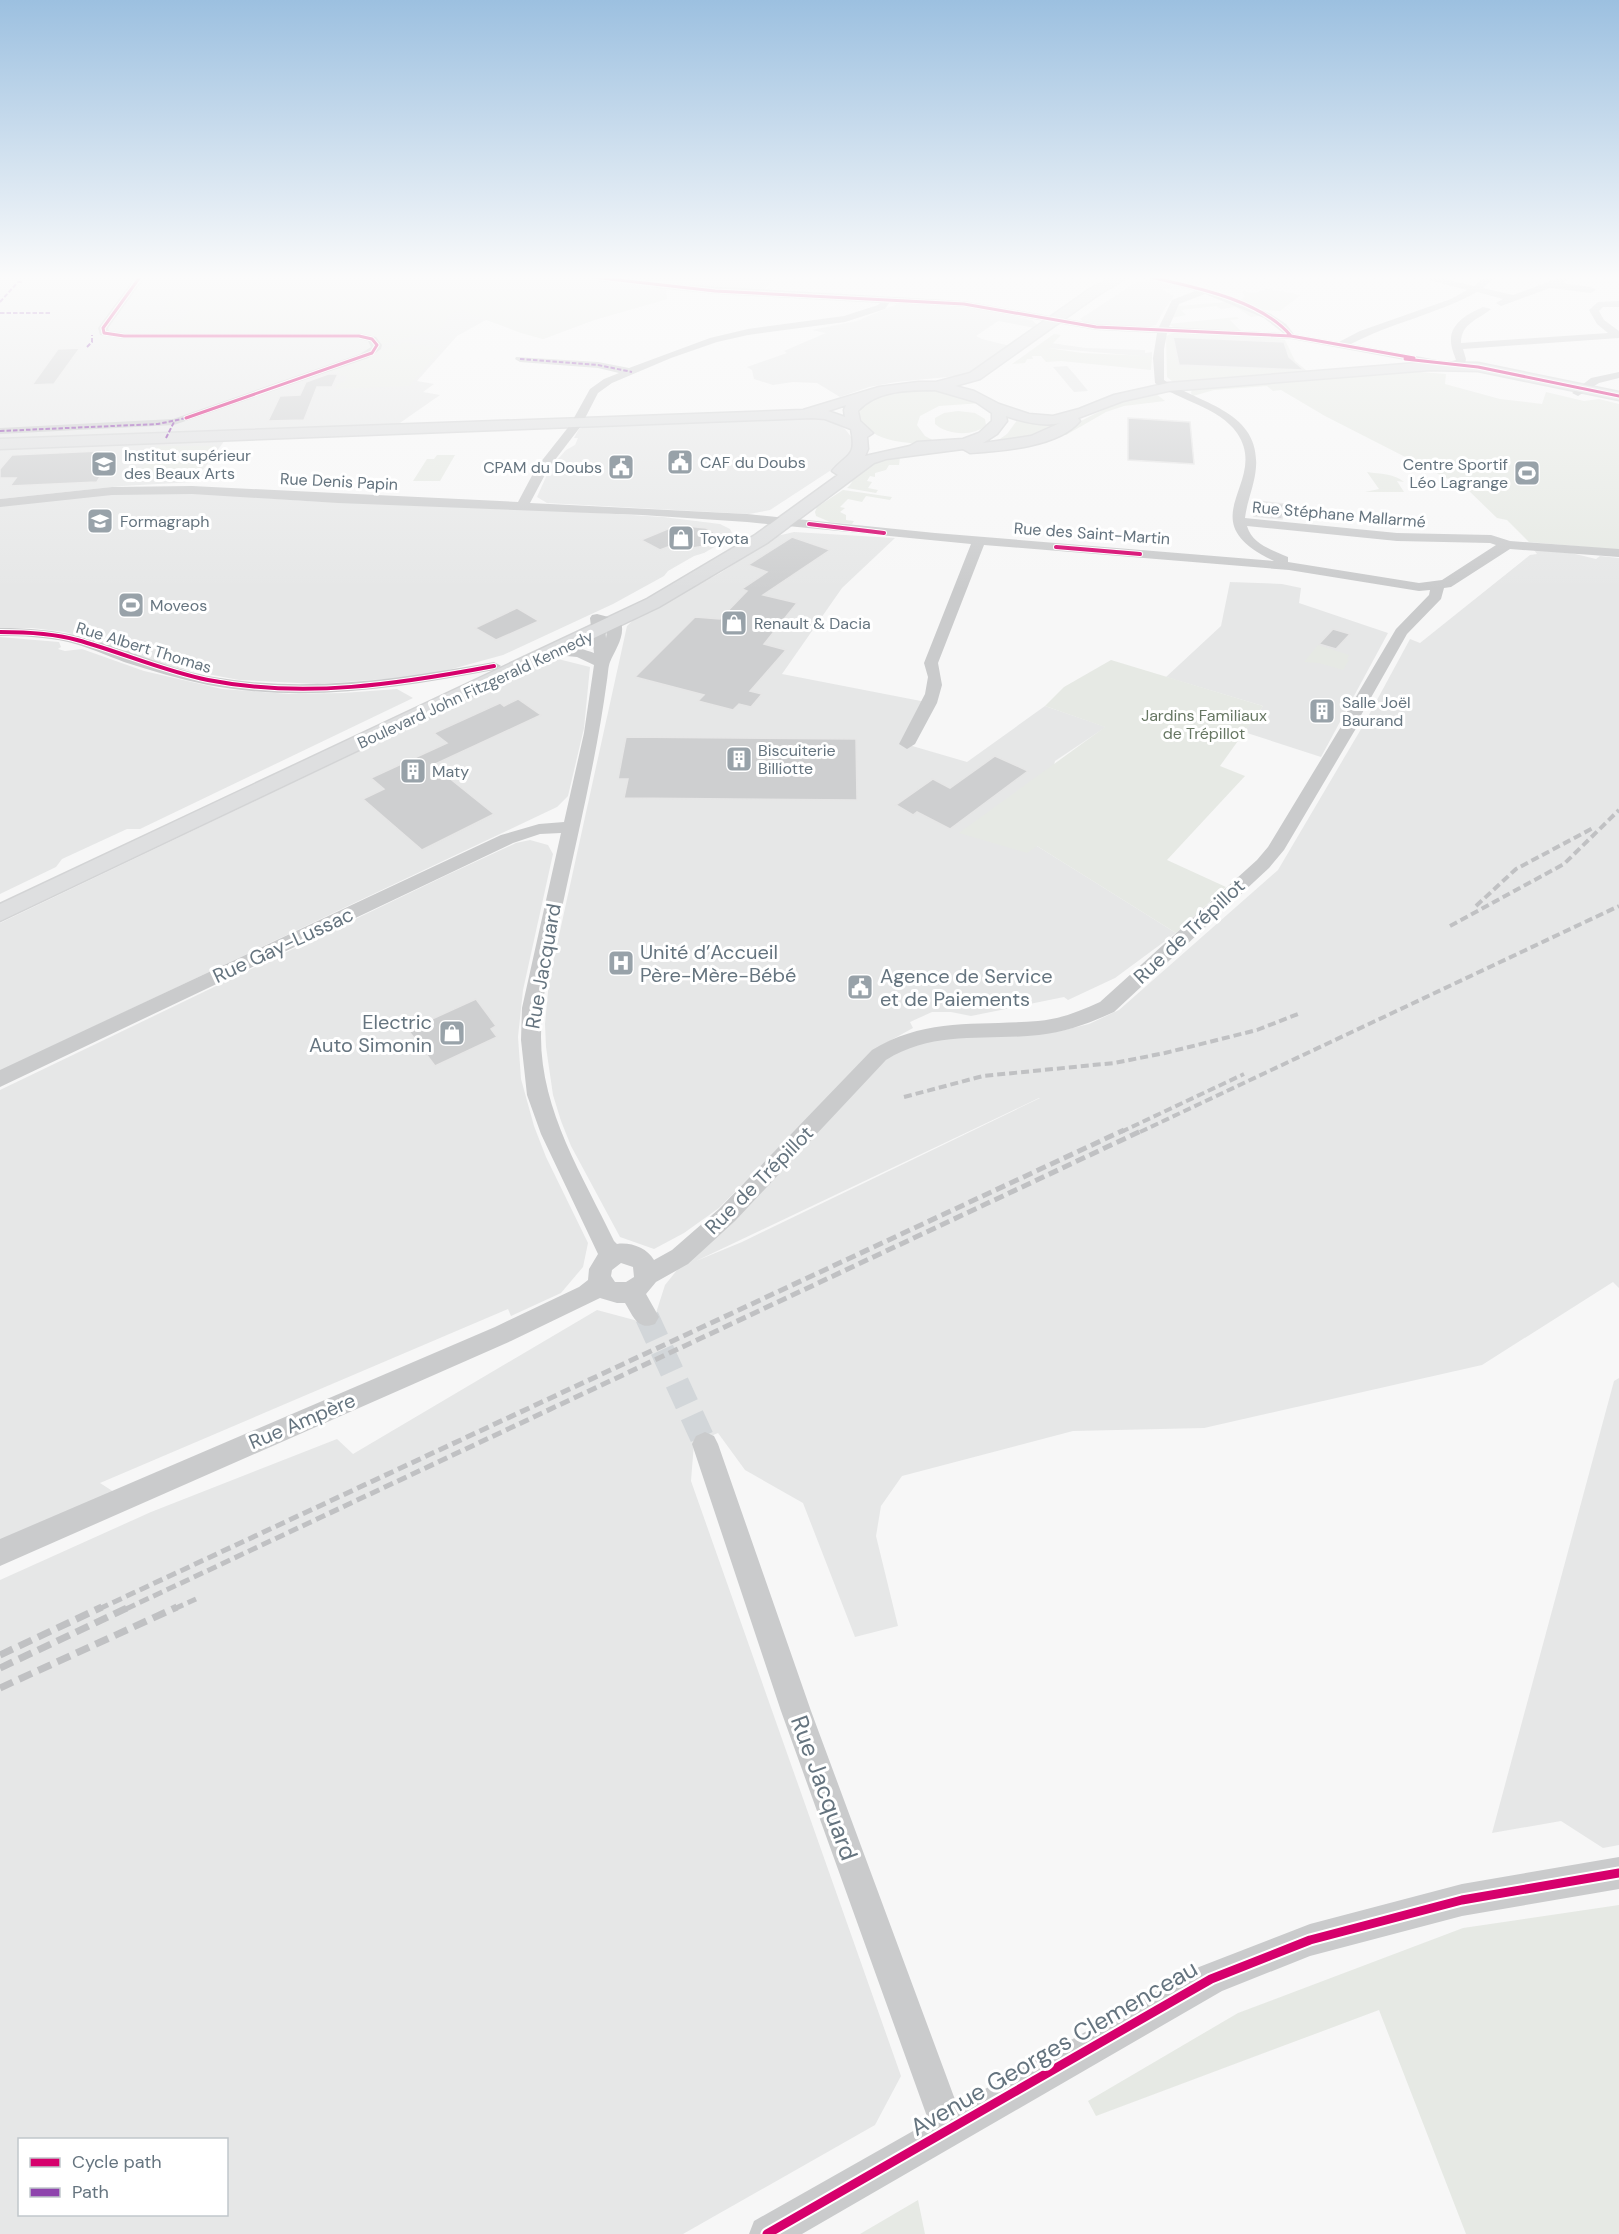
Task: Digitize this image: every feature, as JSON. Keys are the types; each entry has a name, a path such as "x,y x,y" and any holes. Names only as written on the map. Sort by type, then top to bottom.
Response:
{"main road":[{"path":"791,415 879,391 945,381"},
{"path":"941,446 974,440 992,431 999,419 984,390 985,381"},
{"path":"908,386 934,386 960,390 992,406 1018,416 1038,420 1059,419 1119,398 1168,387 1241,381"},
{"path":"1533,381 1619,396"},
{"path":"1581,390 1619,402"},
{"name":"Boulevard John Fitzgerald Kennedy","path":"0,913 556,651 603,624 704,575 852,463 862,446 857,427 850,416 853,406 863,398 879,391"},
{"path":"0,444 166,430 827,415 857,427 873,437 894,443 970,448 1033,440 1057,432 1084,412"},
{"name":"Boulevard John Fitzgerald Kennedy","path":"772,524 869,460 883,455 941,446"},
{"name":"Boulevard John Fitzgerald Kennedy","path":"0,900 494,666 603,624"}],"street":[{"path":"0,431 166,430 296,381"},
{"path":"522,506 542,468 557,451 597,388 608,381"},
{"path":"1162,381 1168,387"},
{"path":"1581,390 1593,381"},
{"name":"Rue Stéphane Mallarmé","path":"1168,387 1219,412 1236,425 1250,447 1238,521 1397,537 1491,539 1508,545"},
{"name":"Rue Denis Papin","path":"0,503 112,491 180,489 338,499 677,514 772,524"},
{"name":"Rue des Saint-Martin","path":"1238,521 1240,532 1257,549 1296,567"},
{"name":"Rue des Saint-Martin","path":"772,524 1296,567 1408,585 1437,586"},
{"path":"907,744 930,705 935,676 931,663 979,541"},
{"path":"1437,586 1456,578 1496,550 1508,545 1619,553"},
{"name":"Rue de Trépillot","path":"639,1275 680,1257 746,1197 879,1055 897,1044 941,1032 1040,1028 1075,1021 1107,1007 1263,864 1275,850 1350,725 1352,717 1401,632 1436,596 1437,586"},
{"name":"Rue Jacquard","path":"603,624 602,663 592,734 532,1008 532,1051 537,1095 548,1124 606,1247 613,1256"},
{"name":"Rue Albert Thomas","path":"0,632 71,638 138,662 211,681 299,689 375,685 428,679 494,666"},
{"path":"556,651 575,650 602,663"},
{"name":"Rue Gay-Lussac","path":"0,1079 507,839 539,829 570,827"},
{"path":"639,1275 614,1293 601,1284 599,1272 601,1265 613,1256 629,1253 639,1275 647,1317"},
{"name":"Rue Ampère","path":"0,1553 503,1334 587,1294 601,1284"},
{"name":"Rue Jacquard","path":"705,1444 795,1712 950,2130"},
{"name":"Avenue Georges Clemenceau","path":"767,2234 1211,1979 1310,1940 1462,1900 1619,1873"}],"shaded area":[{"path":"0,381 418,381 434,384 423,392 440,395 397,425 0,441"},
{"path":"761,381 904,381 869,387 840,397 817,383 793,382 773,385"},
{"path":"1065,381 1080,381 1088,391 1074,392"},
{"path":"819,417 831,420 845,429 852,438 853,449 845,461 770,510 749,514 547,503 537,497 550,468 566,450 575,445 578,438 574,438 579,429 590,425"},
{"name":"Institut supérieur des Beaux Arts","path":"225,440 194,482 122,486 0,499 0,447"},
{"path":"177,492 307,501 663,517 720,524 730,529 732,533 728,539 694,556 668,571 664,576 613,604 503,655 441,672 400,678 317,684 239,680 176,668 65,632 32,628 0,628 0,506 111,494"},
{"path":"794,532 895,538 842,588 782,674 926,702 902,743 967,762 1045,706 1106,727 1055,761 1037,846 1176,933 1115,978 1068,1000 1064,997 971,1016 951,1012 932,1012 910,1022 913,1028 875,1049 719,1208 684,1233 654,1249 620,1237 571,1146 561,1121 553,1095 546,1047 545,1024 549,981 627,626 633,620 720,573 777,536"},
{"path":"1534,550 1571,553 1596,559 1600,556 1619,558 1619,1288 1613,1282 1482,1365 1204,1428 1073,1431 902,1476 881,1506 876,1536 898,1626 855,1637 803,1503 745,1470 718,1433 694,1443 691,1481 901,2076 875,2125 683,2234 0,2234 0,1580 151,1512 337,1439 353,1454 597,1310 638,1321 656,1313 665,1285 677,1270 857,1085 895,1052 936,1039 1056,1032 1089,1024 1119,1010 1278,870 1364,724 1410,639 1420,643 1530,555 1537,554","holes":["1040,1098 742,1242 696,1261"]},
{"path":"1230,582 1282,584 1301,588 1299,603 1388,633 1321,757 1244,732 1263,706 1166,677 1221,626"},
{"path":"0,637 59,642 61,647 58,649 65,651 82,649 144,671 222,689 289,694 397,689 413,698 140,829 127,829 62,859 56,867 0,894"},
{"path":"554,658 590,667 584,728 568,796 557,807 0,1071 0,923"},
{"path":"530,840 548,845 553,854 523,990 518,1037 521,1079 534,1126 546,1157 588,1243 583,1267 561,1293 511,1316 508,1309 100,1483 114,1492 0,1542 0,1090 447,875 516,843"},
{"path":"1619,1378 1619,1845 1603,1848 1561,1821 1492,1833 1614,1381"}],"green space":[{"path":"413,381 409,386 335,389 337,384"},
{"name":"Centre Sportif Léo Lagrange","path":"1278,381 1445,381 1445,384 1500,399 1542,404 1546,392 1584,401 1599,399 1619,404 1619,550 1529,542 1507,520 1497,518 1466,488 1325,416 1281,390 1273,391 1267,386 1214,390 1193,396 1192,388"},
{"path":"903,390 936,390 982,403 939,406 920,416 917,425 925,436 940,444 906,443 873,433 859,417 864,404 876,397"},
{"path":"1155,393 1165,401 1124,406 1106,412 1066,435 1062,434 1106,409"},
{"path":"958,411 975,413 985,419 986,425 975,431 960,433 940,428 935,424 935,418 944,413"},
{"path":"1018,419 1062,422 1031,437 994,443 1007,434"},
{"path":"158,446 217,446 195,478 134,478"},
{"path":"437,455 455,455 440,481 413,481 427,459 434,459"},
{"path":"900,457 899,465 889,465 886,470 875,473 875,477 870,476 867,481 872,482 868,488 878,490 876,493 847,488 859,472 870,465"},
{"path":"1367,472 1387,474 1400,479 1404,482 1397,481 1404,492 1365,492 1379,489"},
{"path":"843,490 892,497 890,500 866,496 862,502 848,499 840,507 845,508 840,512 846,515 846,520 854,521 852,524 830,522 816,516 817,507"},
{"path":"1318,645 1349,655 1347,659 1349,660 1343,670 1319,663 1304,662"},
{"name":"Jardins Familiaux de Trépillot","path":"1111,660 1263,706 1220,766 1245,776 1167,860 1226,887 1176,933 1037,846 1027,853 959,833 1105,727 1045,706 1064,687"},
{"path":"1619,1905 1619,2234 1466,2234 1379,2010 1096,2116 1088,2101 1238,2013 1463,1928"},
{"path":"918,2200 925,2234 860,2234"}],"building":[{"path":"35,381 56,381 54,384 32,385"},
{"path":"335,381 332,387 317,387 304,420 268,421 280,396 300,395 306,382"},
{"path":"1128,418 1190,422 1194,464 1128,460"},
{"path":"100,451 97,456 113,455 97,482 10,486 16,478 0,478 0,469 12,455"},
{"path":"1257,501 1284,504 1282,519 1254,516"},
{"name":"Toyota","path":"686,526 706,528 719,535 704,546 693,548 673,545 660,550 641,540 670,528 675,531"},
{"name":"Renault & Dacia","path":"792,537 830,550 763,595 797,603 764,644 786,650 750,691 762,694 751,707 739,704 733,710 698,701 704,695 635,677 695,617 720,619 747,591 742,589 767,572 748,565"},
{"path":"517,608 539,621 496,640 475,628"},
{"path":"1333,629 1350,634 1336,649 1319,644"},
{"name":"Maty","path":"518,699 541,715 433,765 494,814 422,850 363,799 384,789 371,778 447,743 434,733 500,703 504,706"},
{"name":"Biscuiterie Billiotte","path":"626,737 856,739 857,800 624,798 628,779 618,779"},
{"path":"995,756 1028,771 950,829 917,812 913,815 896,805 933,779 950,788"},
{"name":"Electric Auto Simonin","path":"476,999 496,1026 491,1029 497,1037 435,1066 408,1030"}],"tunnel":[{"path":"647,1317 705,1444"}],"railway":[{"path":"1450,926 1564,864 1619,810"},
{"path":"1476,906 1516,869 1595,827"},
{"path":"1140,1132 1619,906"},
{"path":"904,1097 983,1076 1114,1063 1165,1053 1257,1030 1298,1014"},
{"path":"1121,1132 1244,1074"},
{"path":"99,1609 1124,1130"},
{"path":"126,1609 1143,1130"},
{"path":"174,1609 196,1599"},
{"path":"0,1655 102,1607"},
{"path":"0,1668 129,1607"},
{"path":"0,1688 177,1607"}],"marked path":[{"path":"0,431 158,424 191,417"},
{"path":"166,438 174,422"}],"cycle path":[{"path":"186,418 291,381"},
{"path":"1547,381 1619,396"},
{"path":"809,524 884,533"},
{"path":"1056,547 1140,554"},
{"path":"0,632 34,633 68,638 181,674 243,686 279,689 351,688 423,679 494,666"},
{"path":"767,2234 1211,1979 1310,1940 1462,1900 1619,1873"}],"place":[{"name":"CAF du Doubs","path":"680,462"},
{"name":"Institut supérieur des Beaux Arts","path":"104,464"},
{"name":"CPAM du Doubs","path":"621,467"},
{"name":"Centre Sportif Léo Lagrange","path":"1527,473"},
{"name":"Formagraph","path":"100,521"},
{"name":"Toyota","path":"681,538"},
{"name":"Moveos","path":"131,605"},
{"name":"Renault & Dacia","path":"734,623"},
{"name":"Salle Joël Baurand","path":"1322,711"},
{"name":"Biscuiterie Billiotte","path":"739,759"},
{"name":"Maty","path":"413,771"},
{"name":"Unité d’Accueil Père-Mère-Bébé","path":"621,963"},
{"name":"Agence de Service et de Paiements","path":"860,987"},
{"name":"Electric Auto Simonin","path":"452,1033"}]}
